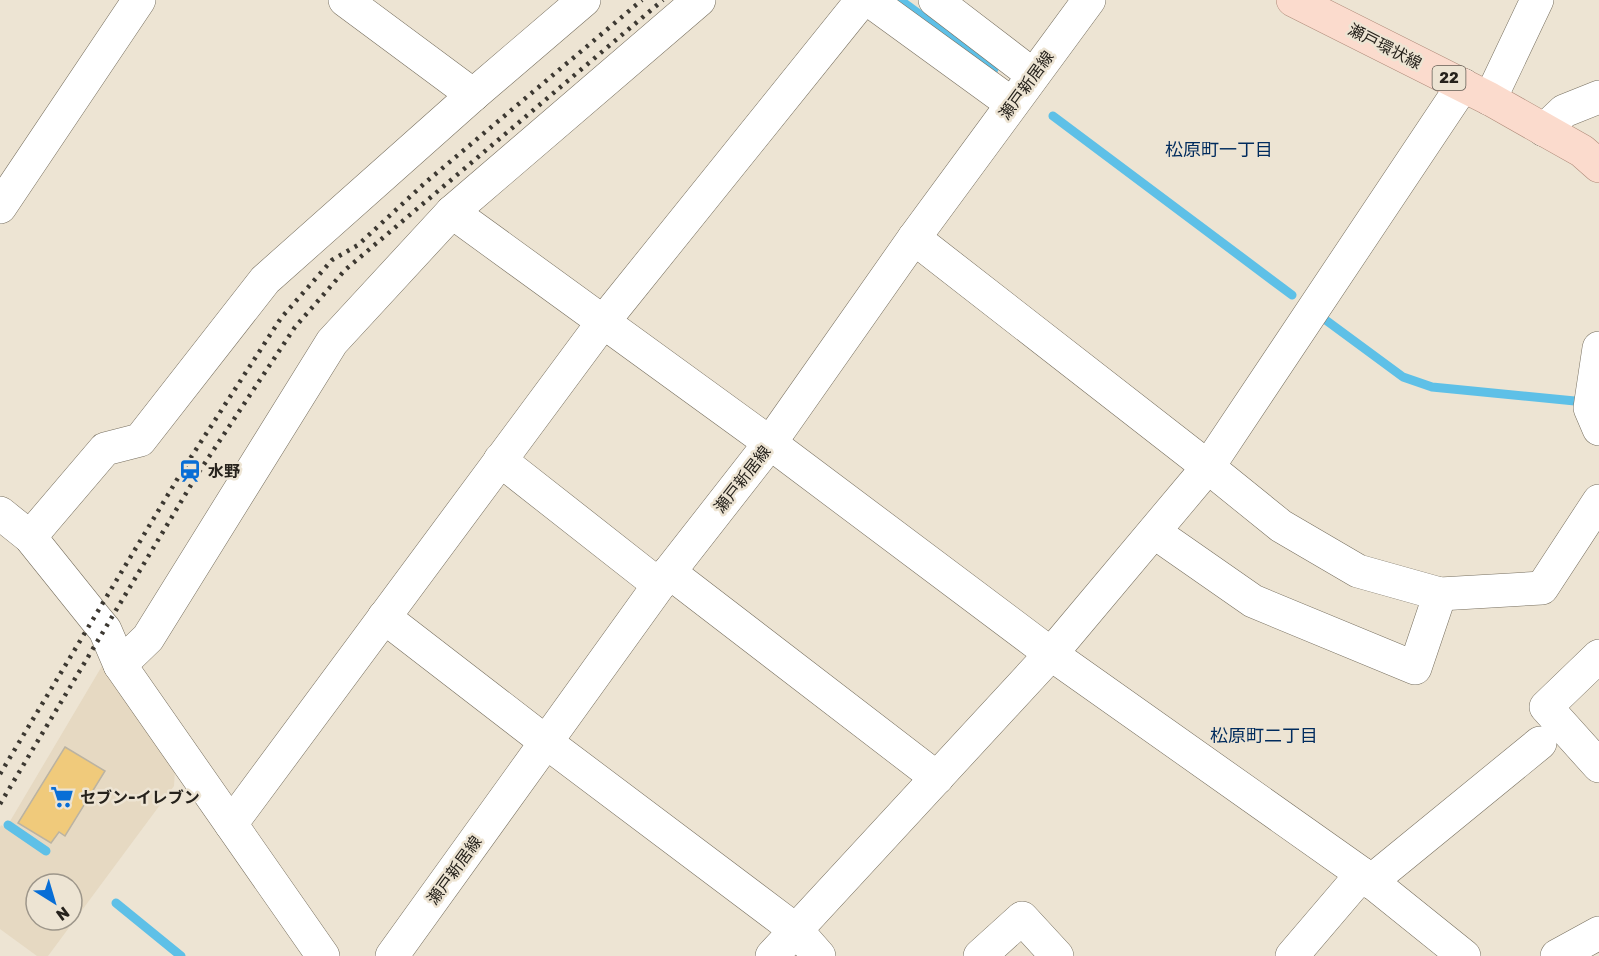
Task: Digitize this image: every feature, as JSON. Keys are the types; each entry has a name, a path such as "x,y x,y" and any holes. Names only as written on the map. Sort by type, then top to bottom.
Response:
{"main road":[{"name":"瀬戸環状線","path":"1293,0 1593,153"}],"street":[{"path":"0,207 139,0"},
{"path":"345,0 473,95"},
{"path":"30,537 105,449 140,440 265,280 473,95 584,0"},
{"path":"120,665 148,638 332,342 452,212 699,0"},
{"path":"231,824 603,322 862,0"},
{"path":"869,0 1012,104"},
{"path":"934,0 1033,75"},
{"name":"瀬戸新居線","path":"393,956 664,579 770,443 914,237 1089,0"},
{"path":"772,956 1052,654 1208,467 1477,92 1537,0"},
{"path":"1544,130 1564,111 1599,97"},
{"path":"452,212 770,443 1052,654 1366,878 1464,956"},
{"path":"914,237 1281,526 1358,572 1440,594 1542,588 1599,501"},
{"path":"1594,408 1599,348"},
{"path":"500,460 937,778"},
{"path":"0,513 30,537 105,630 120,665 323,956"},
{"path":"1154,532 1253,601 1415,668 1440,594"},
{"path":"384,617 797,931 819,956"},
{"path":"1599,656 1546,707 1599,766"},
{"path":"1292,956 1366,878 1540,743"},
{"path":"980,956 1022,918 1057,956"},
{"path":"1557,956 1599,933"}],"shaded area":[{"path":"102,666 175,770 174,786 84,907 84,872 24,872 24,932 66,932 48,956 37,956 0,929 1,825 6,828"}],"building":[{"name":"セブン-イレブン","path":"65,747 105,771 65,836 59,832 51,843 18,823"}],"waterway":[{"path":"900,0 994,69"},
{"path":"1053,116 1292,295"},
{"path":"1327,321 1403,377 1432,387 1585,402"},
{"path":"8,825 46,851"},
{"path":"116,903 181,956"}],"railway":[{"path":"0,774 184,468 281,318 332,260 358,245 426,182 642,0"},
{"path":"0,804 197,475 295,327 345,270 663,0"}],"place":[{"name":"水野","path":"190,471"},
{"name":"セブン-イレブン","path":"62,797"}],"district":[{"name":"松原町一丁目","path":"1219,150"},
{"name":"松原町二丁目","path":"1264,736"}]}
